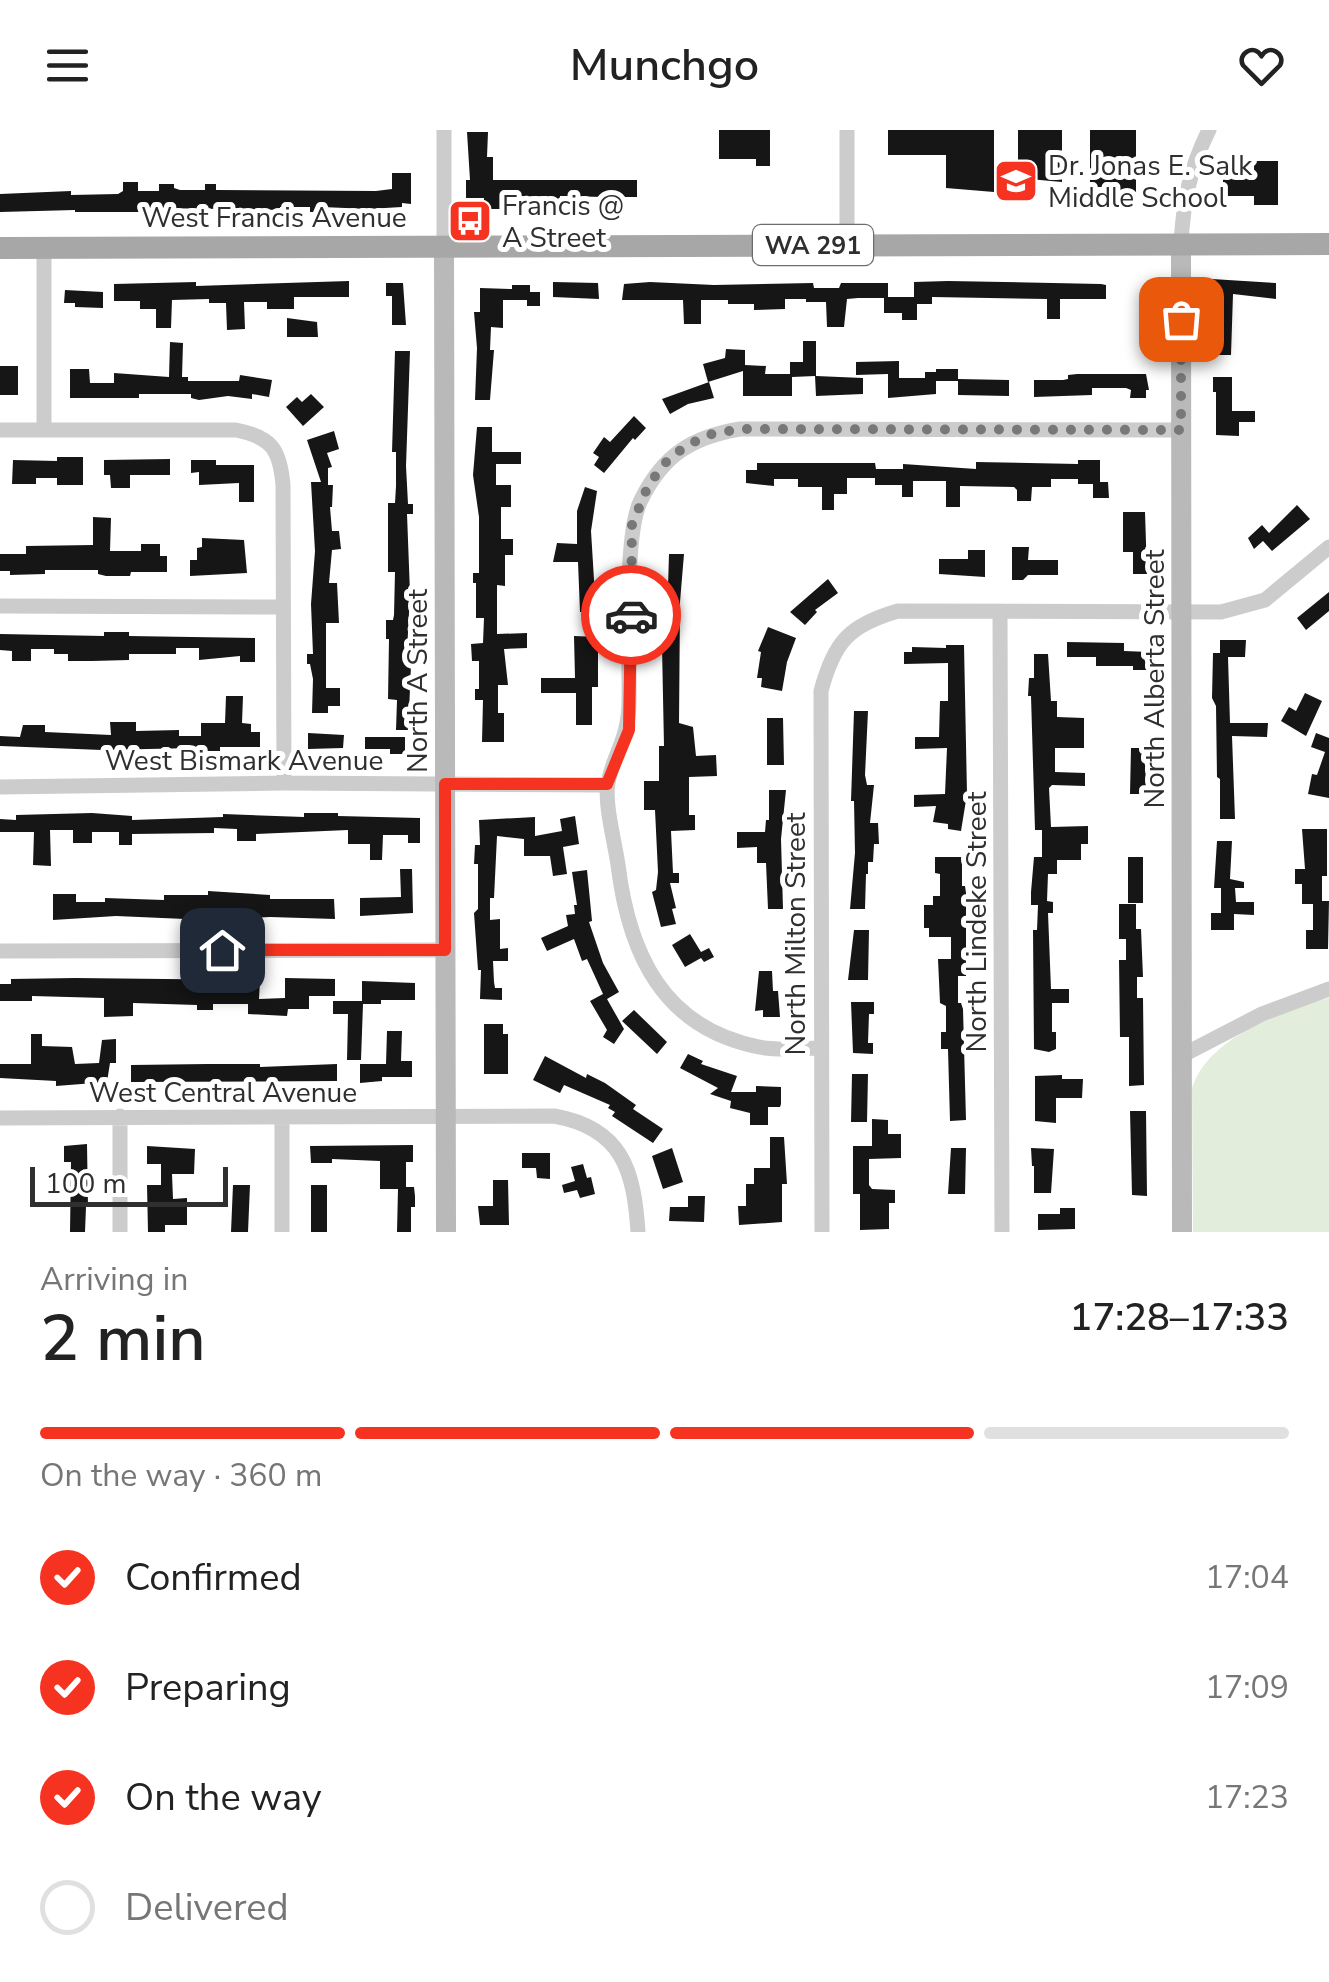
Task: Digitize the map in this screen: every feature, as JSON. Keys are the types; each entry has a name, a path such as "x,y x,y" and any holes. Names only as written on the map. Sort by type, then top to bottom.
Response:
{"main road":[{"name":"North Alberta Street","path":"1182,244 1182,1232"},
{"name":"West Francis Avenue","path":"0,248 1329,244"},
{"name":"North A Street","path":"444,247 446,1232"}],"street":[{"name":"North A Street","path":"444,130 444,247"},
{"path":"846,130 847,245"},
{"name":"North Alberta Street","path":"1182,244 1183,200 1193,162 1209,130"},
{"path":"44,248 44,430"},
{"path":"820,1048 762,1048 718,1036 686,1018 653,979 634,942 623,905 607,784 629,730 632,525 638,505 664,464 683,448 707,435 740,429 1181,430"},
{"path":"0,430 236,430 256,434 272,445 282,474 284,782"},
{"path":"1000,611 1220,612 1266,600 1329,547"},
{"path":"0,606 283,607"},
{"name":"North Milton Street","path":"822,1232 821,692 827,667 842,640 866,620 898,611 1000,611"},
{"name":"North Lindeke Street","path":"1000,611 1002,1232"},
{"name":"West Bismark Avenue","path":"0,787 284,782 607,784"},
{"path":"0,951 445,950"},
{"path":"1182,1056 1262,1014 1329,988"},
{"path":"120,1116 120,1232"},
{"name":"West Central Avenue","path":"0,1118 554,1116 588,1126 602,1135 625,1161 636,1196 638,1232"},
{"path":"282,1118 282,1232"}],"green space":[{"path":"1329,998 1329,1232 1193,1232 1192,1088 1200,1070 1248,1029"}],"building":[{"path":"719,130 770,130 770,166 756,166 756,159 719,159"},
{"path":"888,130 994,130 994,192 946,188 946,155 888,155"},
{"path":"1018,130 1062,130 1062,182 1018,178"},
{"path":"1090,130 1136,130 1136,192 1090,187"},
{"path":"467,132 488,132 487,157 493,157 493,180 637,180 637,197 620,197 620,208 604,209 604,197 560,196 560,209 543,209 543,196 501,198 501,209 484,209 484,198 466,198 466,180 470,180"},
{"path":"1254,161 1278,161 1278,205 1254,205 1254,196 1223,196 1223,171 1254,171"},
{"path":"392,173 411,173 411,204 368,209 322,207 322,212 310,212 310,207 280,207 0,212 0,194 118,194 123,191 123,182 138,182 138,191 159,191 159,184 174,184 180,190 205,190 205,184 216,184 216,190 376,191 392,189"},
{"path":"1212,279 1276,283 1276,299 1233,294 1231,355 1216,355 1216,348 1201,344 1215,340"},
{"path":"349,281 349,297 294,297 294,309 267,309 267,302 244,302 245,329 227,330 226,303 209,303 209,299 172,300 171,328 156,328 156,309 140,309 140,301 114,301 114,284 196,282 196,286"},
{"path":"553,282 598,283 599,299 553,297"},
{"path":"650,282 813,283 814,288 839,288 841,283 888,283 888,297 914,297 914,282 1101,284 1106,285 1106,299 1060,299 1060,319 1047,319 1047,299 932,297 932,304 917,304 917,320 902,320 902,313 884,313 884,298 847,299 844,327 827,327 826,302 806,299 785,299 785,309 754,310 754,304 701,300 701,324 684,324 683,300 622,300 624,284"},
{"path":"386,283 403,283 406,325 392,325 392,296 386,296"},
{"path":"512,285 530,285 530,292 540,292 540,306 527,306 527,300 503,300 503,328 491,327 490,350 494,350 490,400 475,400 474,312 480,312 480,288 512,289"},
{"path":"65,290 103,292 103,308 64,303"},
{"path":"287,318 317,322 318,337 287,337"},
{"path":"803,341 816,341 816,376 863,378 863,394 816,396 815,376 792,377 792,396 743,396 743,371 708,382 703,364 725,358 726,349 745,350 745,365 766,366 765,374 790,374 790,362 803,362"},
{"path":"170,342 183,343 182,377 188,377 188,381 239,381 240,375 272,380 269,397 252,394 252,399 228,396 199,400 191,398 191,394 139,394 139,398 70,398 70,369 89,369 90,383 114,383 114,373 169,377"},
{"path":"395,351 410,351 406,466 408,504 413,504 413,514 407,514 407,652 411,665 409,712 414,712 414,723 409,723 409,730 396,730 397,700 388,699 386,620 393,620 394,615 395,572 388,572 388,503 395,503 396,486 396,452 392,452"},
{"path":"899,361 899,378 925,378 925,372 936,372 936,394 888,398 888,374 856,375 856,362"},
{"path":"0,366 18,366 18,395 0,395"},
{"path":"936,369 958,369 958,379 1009,380 1009,396 958,395 958,381 936,381"},
{"path":"1077,374 1146,374 1149,390 1146,398 1130,398 1131,390 1126,388 1092,388 1092,395 1034,397 1034,380 1063,380"},
{"path":"1213,377 1232,377 1232,411 1255,411 1255,422 1239,422 1239,436 1216,435"},
{"path":"709,382 714,398 688,404 670,414 662,399"},
{"path":"311,394 324,407 303,426 286,407 297,397 302,402"},
{"path":"634,416 646,428 604,473 594,465 599,457 593,453 604,437 610,442"},
{"path":"477,427 492,427 492,452 521,452 521,464 496,464 496,485 511,485 511,507 501,507 501,539 513,539 513,555 505,555 505,586 497,585 497,634 527,633 527,648 504,649 508,685 498,685 498,713 504,713 504,742 482,742 483,700 475,700 479,661 472,661 471,644 483,643 484,618 476,618 473,583 473,573 479,573 479,517 473,475"},
{"path":"334,431 339,449 327,453 332,467 328,468 328,485 333,485 332,531 339,531 341,549 332,550 329,583 337,583 339,623 326,623 326,688 340,688 340,706 328,706 328,713 312,713 313,679 307,664 307,654 313,654 315,551 311,482 321,482 307,440"},
{"path":"57,457 83,457 83,485 57,485 57,478 36,478 36,484 12,484 13,460 57,461"},
{"path":"170,459 170,475 130,475 130,488 111,488 110,475 104,475 104,460"},
{"path":"191,460 216,460 216,465 254,465 254,502 239,502 239,483 199,485 199,472 191,473"},
{"path":"1078,460 1100,460 1100,482 1108,482 1109,498 1093,498 1093,484 1078,484 1078,479 1051,479 1051,487 1032,487 1031,501 1017,501 1014,487 960,486 960,507 946,507 946,481 913,481 913,497 902,497 902,485 875,485 875,478 847,478 847,494 834,494 834,510 822,510 822,487 798,487 798,479 774,479 774,486 746,483 746,470 757,470 757,463 875,463 876,469 903,469 903,464 976,469 976,462 1078,464"},
{"path":"585,487 597,491 591,531 596,612 580,612 578,562 553,562 557,543 577,544 577,511"},
{"path":"1297,505 1310,519 1272,551 1263,541 1254,549 1248,538 1262,525 1269,533"},
{"path":"1123,512 1145,512 1147,574 1133,574 1133,552 1123,552"},
{"path":"93,517 111,518 110,551 141,551 141,544 160,544 160,556 167,556 167,572 106,576 98,574 98,570 45,570 45,574 10,575 10,571 0,571 0,554 26,554 26,546 93,545"},
{"path":"202,538 244,540 247,573 190,576 190,560 197,560"},
{"path":"1012,547 1029,547 1028,560 1058,560 1058,575 1028,575 1023,580 1012,580"},
{"path":"968,550 985,550 985,577 939,574 939,559 968,559"},
{"path":"669,554 684,554 679,723 693,727 696,756 716,755 717,776 689,777 689,815 695,815 695,830 671,831 673,873 679,873 679,883 670,883 676,924 661,927 652,892 656,890 658,872 655,810 644,810 644,781 659,781 659,746 664,746 662,647"},
{"path":"828,579 838,593 815,610 805,625 790,612"},
{"path":"1329,592 1329,611 1306,630 1297,618"},
{"path":"768,627 796,638 782,691 761,687 762,678 757,678 761,652 758,651"},
{"path":"104,632 129,632 129,636 255,638 255,662 240,662 240,656 199,660 199,648 176,648 176,654 129,654 129,660 92,661 68,661 68,654 54,654 54,649 31,649 31,661 12,661 12,651 0,650 0,634 104,636"},
{"path":"574,636 598,637 598,687 592,687 592,725 576,725 576,693 541,693 541,678 575,678"},
{"path":"1220,640 1246,640 1245,657 1228,657 1230,723 1268,723 1267,737 1232,736 1235,819 1220,819 1216,706 1212,698 1213,653 1220,653"},
{"path":"1067,642 1124,643 1124,651 1149,652 1149,670 1096,666 1096,657 1067,657"},
{"path":"964,645 967,794 961,831 933,822 936,806 914,807 914,795 945,794 947,748 915,749 915,737 939,737 940,701 948,701 948,663 904,664 904,652 912,652 912,647"},
{"path":"1034,654 1048,654 1051,701 1057,701 1057,717 1084,718 1084,748 1055,748 1055,772 1085,773 1085,786 1049,788 1051,827 1088,826 1088,844 1081,844 1081,860 1057,860 1057,874 1048,874 1047,901 1053,902 1053,913 1048,913 1051,989 1069,989 1069,1003 1052,1003 1056,1049 1049,1052 1034,1049 1033,930 1037,930 1038,905 1031,905 1031,892 1034,857 1042,857 1042,830 1035,830 1028,696 1029,678 1034,678"},
{"path":"1305,693 1322,701 1306,736 1281,721 1289,707 1296,711"},
{"path":"226,696 243,696 242,723 251,724 251,732 260,732 260,747 194,751 0,746 0,736 20,737 23,725 45,725 45,732 111,735 110,722 136,722 136,731 179,730 179,736 201,736 201,723 225,723"},
{"path":"854,711 868,711 865,775 867,785 874,785 870,823 878,823 879,844 874,844 873,862 868,862 866,874 865,909 850,909 855,853 851,801"},
{"path":"767,718 783,718 784,765 767,765"},
{"path":"308,733 344,735 343,748 308,749"},
{"path":"1316,733 1329,738 1329,798 1308,794 1312,774 1317,775 1325,752 1311,747"},
{"path":"365,737 405,737 405,754 390,754 390,749 365,749"},
{"path":"1131,748 1145,748 1146,794 1130,794"},
{"path":"769,790 786,790 781,839 783,909 768,909 766,863 757,863 757,847 737,848 737,832 765,832"},
{"path":"304,813 420,818 420,843 408,843 408,835 383,835 382,860 370,860 370,844 348,844 348,830 256,834 256,841 237,841 237,829 214,828 214,833 132,834 132,845 119,845 119,832 92,832 92,843 73,843 73,830 50,830 51,866 33,865 34,832 0,832 0,819 16,820 16,815 132,816 132,820 223,814 304,817"},
{"path":"575,816 579,844 563,847 567,874 553,876 550,856 524,856 524,839 497,836 490,920 500,919 500,949 508,948 508,961 493,961 495,988 502,988 502,1000 480,999 481,970 474,913 478,909 478,864 474,864 475,845 480,845 479,820 535,817 535,836 562,831 560,819"},
{"path":"1302,829 1327,829 1327,876 1322,876 1322,901 1329,901 1328,949 1306,949 1306,930 1313,930 1313,904 1302,904 1302,884 1295,884 1295,869 1305,869"},
{"path":"1217,841 1232,841 1230,879 1244,882 1244,888 1235,888 1236,902 1254,902 1254,915 1234,914 1234,930 1211,930 1211,913 1221,913 1221,888 1214,888"},
{"path":"935,857 962,857 966,976 958,976 958,1003 963,1009 966,1120 950,1121 948,1049 941,1049 941,1032 946,1032 946,1006 940,1003 938,959 951,959 951,937 929,937 929,928 924,928 924,905 933,905 933,896 940,896"},
{"path":"1128,857 1143,857 1143,903 1128,903"},
{"path":"400,869 412,869 413,913 360,916 360,898 401,897"},
{"path":"587,870 592,921 589,922 603,963 619,992 607,999 624,1029 614,1044 603,1037 607,1030 590,1001 603,994 587,959 582,961 574,939 547,951 541,938 568,926 566,915 575,914 577,905 572,872"},
{"path":"208,891 270,895 270,899 334,899 335,919 116,916 53,920 53,894 76,894 76,902 105,902 105,898 164,900 164,895 208,895"},
{"path":"1119,904 1136,904 1136,929 1141,929 1143,977 1137,977 1137,998 1143,998 1144,1085 1129,1086 1129,1037 1120,1037 1119,960 1126,960 1126,939 1119,939"},
{"path":"854,930 869,930 868,980 848,980"},
{"path":"690,934 701,952 709,948 714,957 704,962 701,958 685,967 672,945"},
{"path":"759,971 772,971 780,1017 763,1017 763,1010 755,1011"},
{"path":"285,978 335,979 335,996 309,996 309,1009 288,1009 287,1016 248,1014 248,1004 213,1004 213,1010 197,1010 197,1005 133,1003 133,1016 104,1017 104,998 32,996 32,1001 0,1001 0,984 11,984 11,979 260,980 259,999 285,998"},
{"path":"362,981 415,983 415,1000 363,1004 361,1060 347,1060 348,1014 333,1014 333,1001 362,1001"},
{"path":"851,1002 874,1002 874,1014 869,1014 868,1043 873,1043 873,1054 853,1053"},
{"path":"634,1010 667,1042 657,1054 622,1021"},
{"path":"484,1024 503,1024 503,1034 508,1034 508,1074 484,1074"},
{"path":"387,1031 402,1031 401,1061 412,1061 412,1077 382,1077 382,1081 360,1083 360,1064 386,1064"},
{"path":"31,1034 42,1034 42,1046 72,1047 75,1064 99,1063 102,1040 116,1039 116,1063 110,1063 107,1082 56,1086 56,1081 0,1078 0,1064 31,1064"},
{"path":"688,1054 703,1061 701,1064 737,1076 731,1092 756,1092 756,1086 781,1087 780,1107 768,1107 768,1125 750,1125 750,1113 730,1108 731,1101 710,1094 718,1088 680,1068"},
{"path":"545,1056 586,1078 587,1074 605,1083 663,1129 653,1143 612,1116 615,1112 608,1108 610,1105 564,1085 560,1093 533,1080"},
{"path":"337,1064 337,1081 131,1082 131,1065"},
{"path":"852,1074 868,1074 867,1122 851,1122"},
{"path":"1062,1075 1062,1079 1083,1079 1082,1098 1056,1098 1056,1123 1035,1121 1035,1076"},
{"path":"1130,1111 1146,1111 1147,1196 1132,1195"},
{"path":"872,1119 888,1120 888,1134 901,1134 901,1158 869,1159 869,1185 872,1189 895,1190 895,1203 889,1203 889,1229 860,1230 860,1194 853,1194 853,1146 872,1146"},
{"path":"770,1137 784,1137 787,1184 782,1184 782,1222 739,1225 738,1206 746,1206 746,1184 754,1184 754,1168 770,1168"},
{"path":"87,1144 85,1232 70,1232 71,1162 64,1162 64,1146"},
{"path":"413,1145 413,1162 406,1162 406,1187 414,1187 415,1196 411,1232 397,1232 398,1189 380,1189 380,1161 332,1159 332,1163 311,1163 310,1146"},
{"path":"147,1146 195,1149 194,1174 172,1174 173,1199 187,1198 187,1225 165,1225 165,1232 148,1232 147,1185 161,1185 161,1164 147,1164"},
{"path":"672,1148 683,1182 663,1189 652,1156"},
{"path":"951,1148 966,1148 965,1194 948,1194"},
{"path":"1031,1148 1054,1149 1051,1193 1034,1193"},
{"path":"522,1153 550,1153 550,1179 537,1178 536,1168 522,1168"},
{"path":"583,1164 595,1194 580,1198 577,1190 564,1193 562,1185 575,1181 571,1167"},
{"path":"493,1180 508,1180 509,1225 480,1225 478,1206 493,1206"},
{"path":"233,1185 250,1185 248,1232 231,1232"},
{"path":"311,1185 327,1185 327,1232 311,1232"},
{"path":"688,1196 705,1196 704,1222 669,1221 670,1207 688,1207"},
{"path":"1060,1208 1075,1208 1075,1229 1038,1230 1038,1214 1060,1214"}],"way so far":[{"path":"631,615 632,525 638,505 667,461 707,435 740,429 1181,430 1181,319"}],"place":[{"name":"Dr. Jonas E. Salk Middle School","path":"1016,181"},
{"name":"Francis @ A Street","path":"470,221"}],"route":[{"path":"222,950 445,950 445,784 607,784 629,730 631,615"}]}
